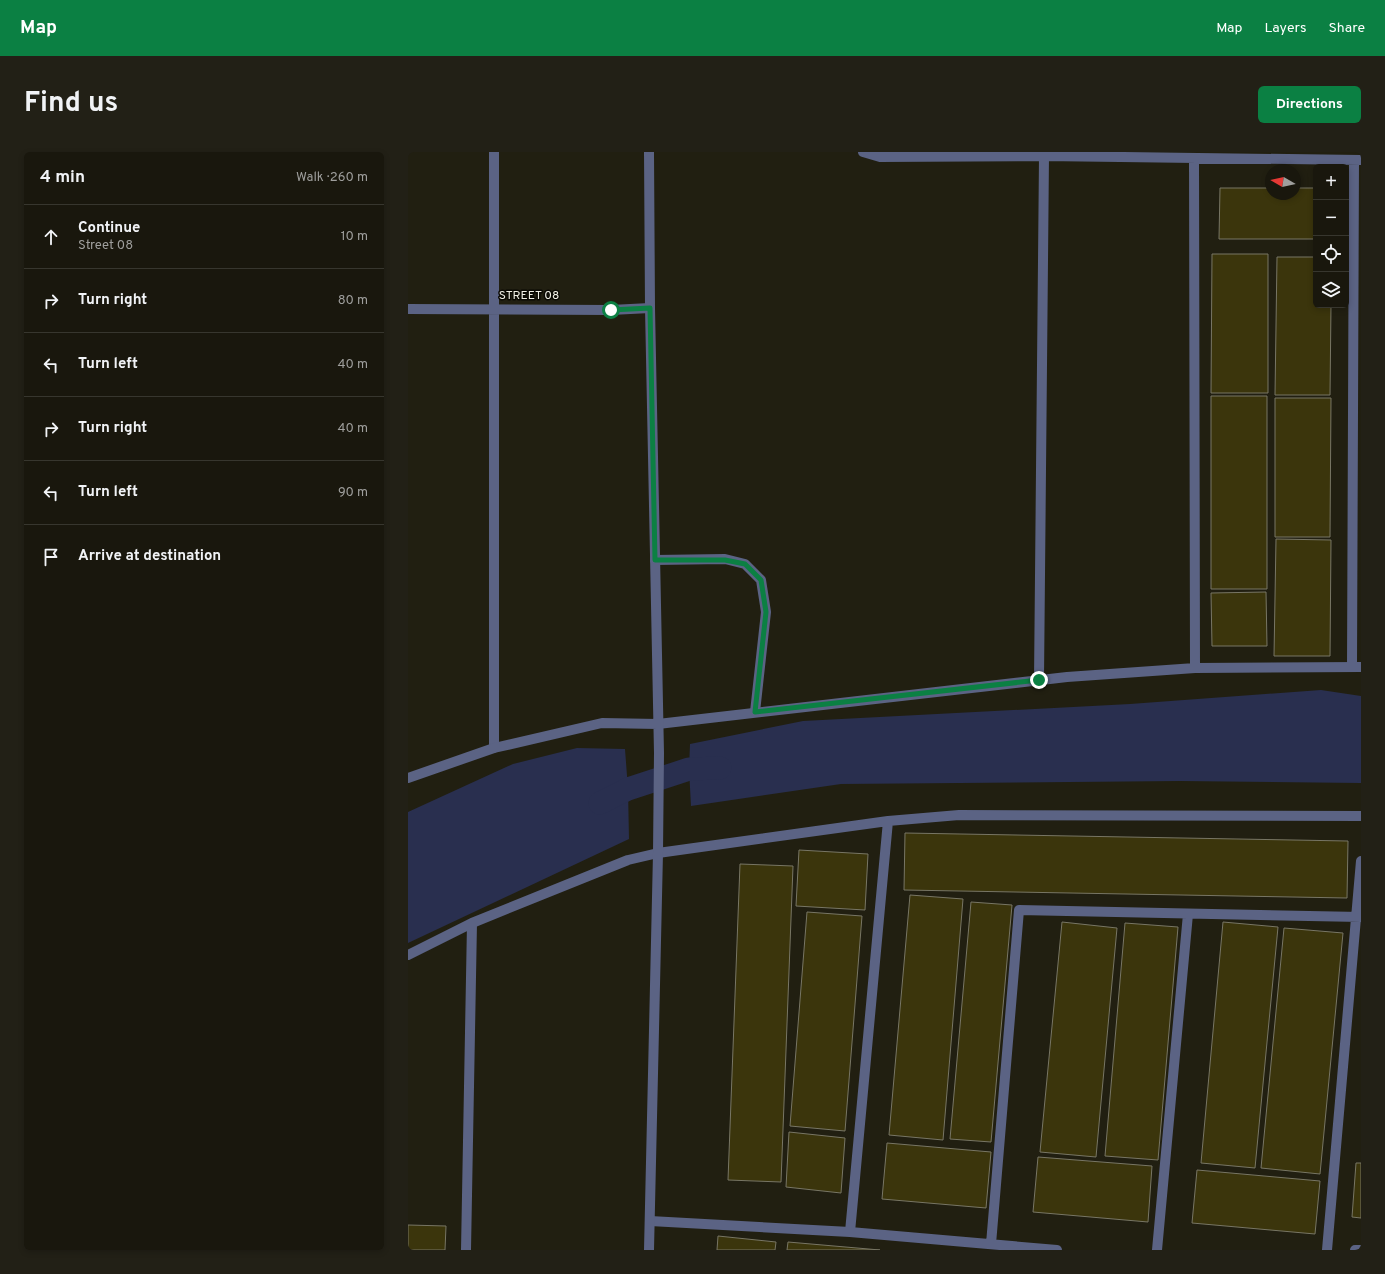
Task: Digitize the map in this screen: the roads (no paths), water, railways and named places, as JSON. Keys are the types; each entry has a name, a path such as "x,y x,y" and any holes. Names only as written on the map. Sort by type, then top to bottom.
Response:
{"street":[{"path":"494,152 494,748"},
{"path":"649,152 650,308 659,753 649,1250"},
{"path":"408,778 494,748 602,723 658,724 1067,677 1195,668 1356,666 1357,160 1044,156 880,157 863,152"},
{"path":"1039,680 1044,156"},
{"path":"1194,158 1195,668"},
{"name":"STREET 08","path":"408,309 611,310 650,308"},
{"path":"655,560 725,560 745,564 761,580 766,612 755,712"},
{"path":"408,956 472,923 628,860 658,853 888,821 959,815 1361,816"},
{"path":"850,1232 888,821"},
{"path":"1327,1250 1358,917 1361,861"},
{"path":"991,1244 1020,910 1358,917"},
{"path":"1157,1250 1188,914"},
{"path":"466,1250 472,923"},
{"path":"650,1221 850,1232 1057,1250"},
{"path":"1355,1250 1361,1250"}],"water":[{"path":"1321,690 1361,696 1361,783 1180,781 841,784 691,806 689,769 690,744 803,721 1130,704"},
{"path":"577,748 625,749 628,789 629,839 408,943 408,812 513,764"}],"waterway":[{"path":"600,803 628,789 689,769 720,768"}]}
